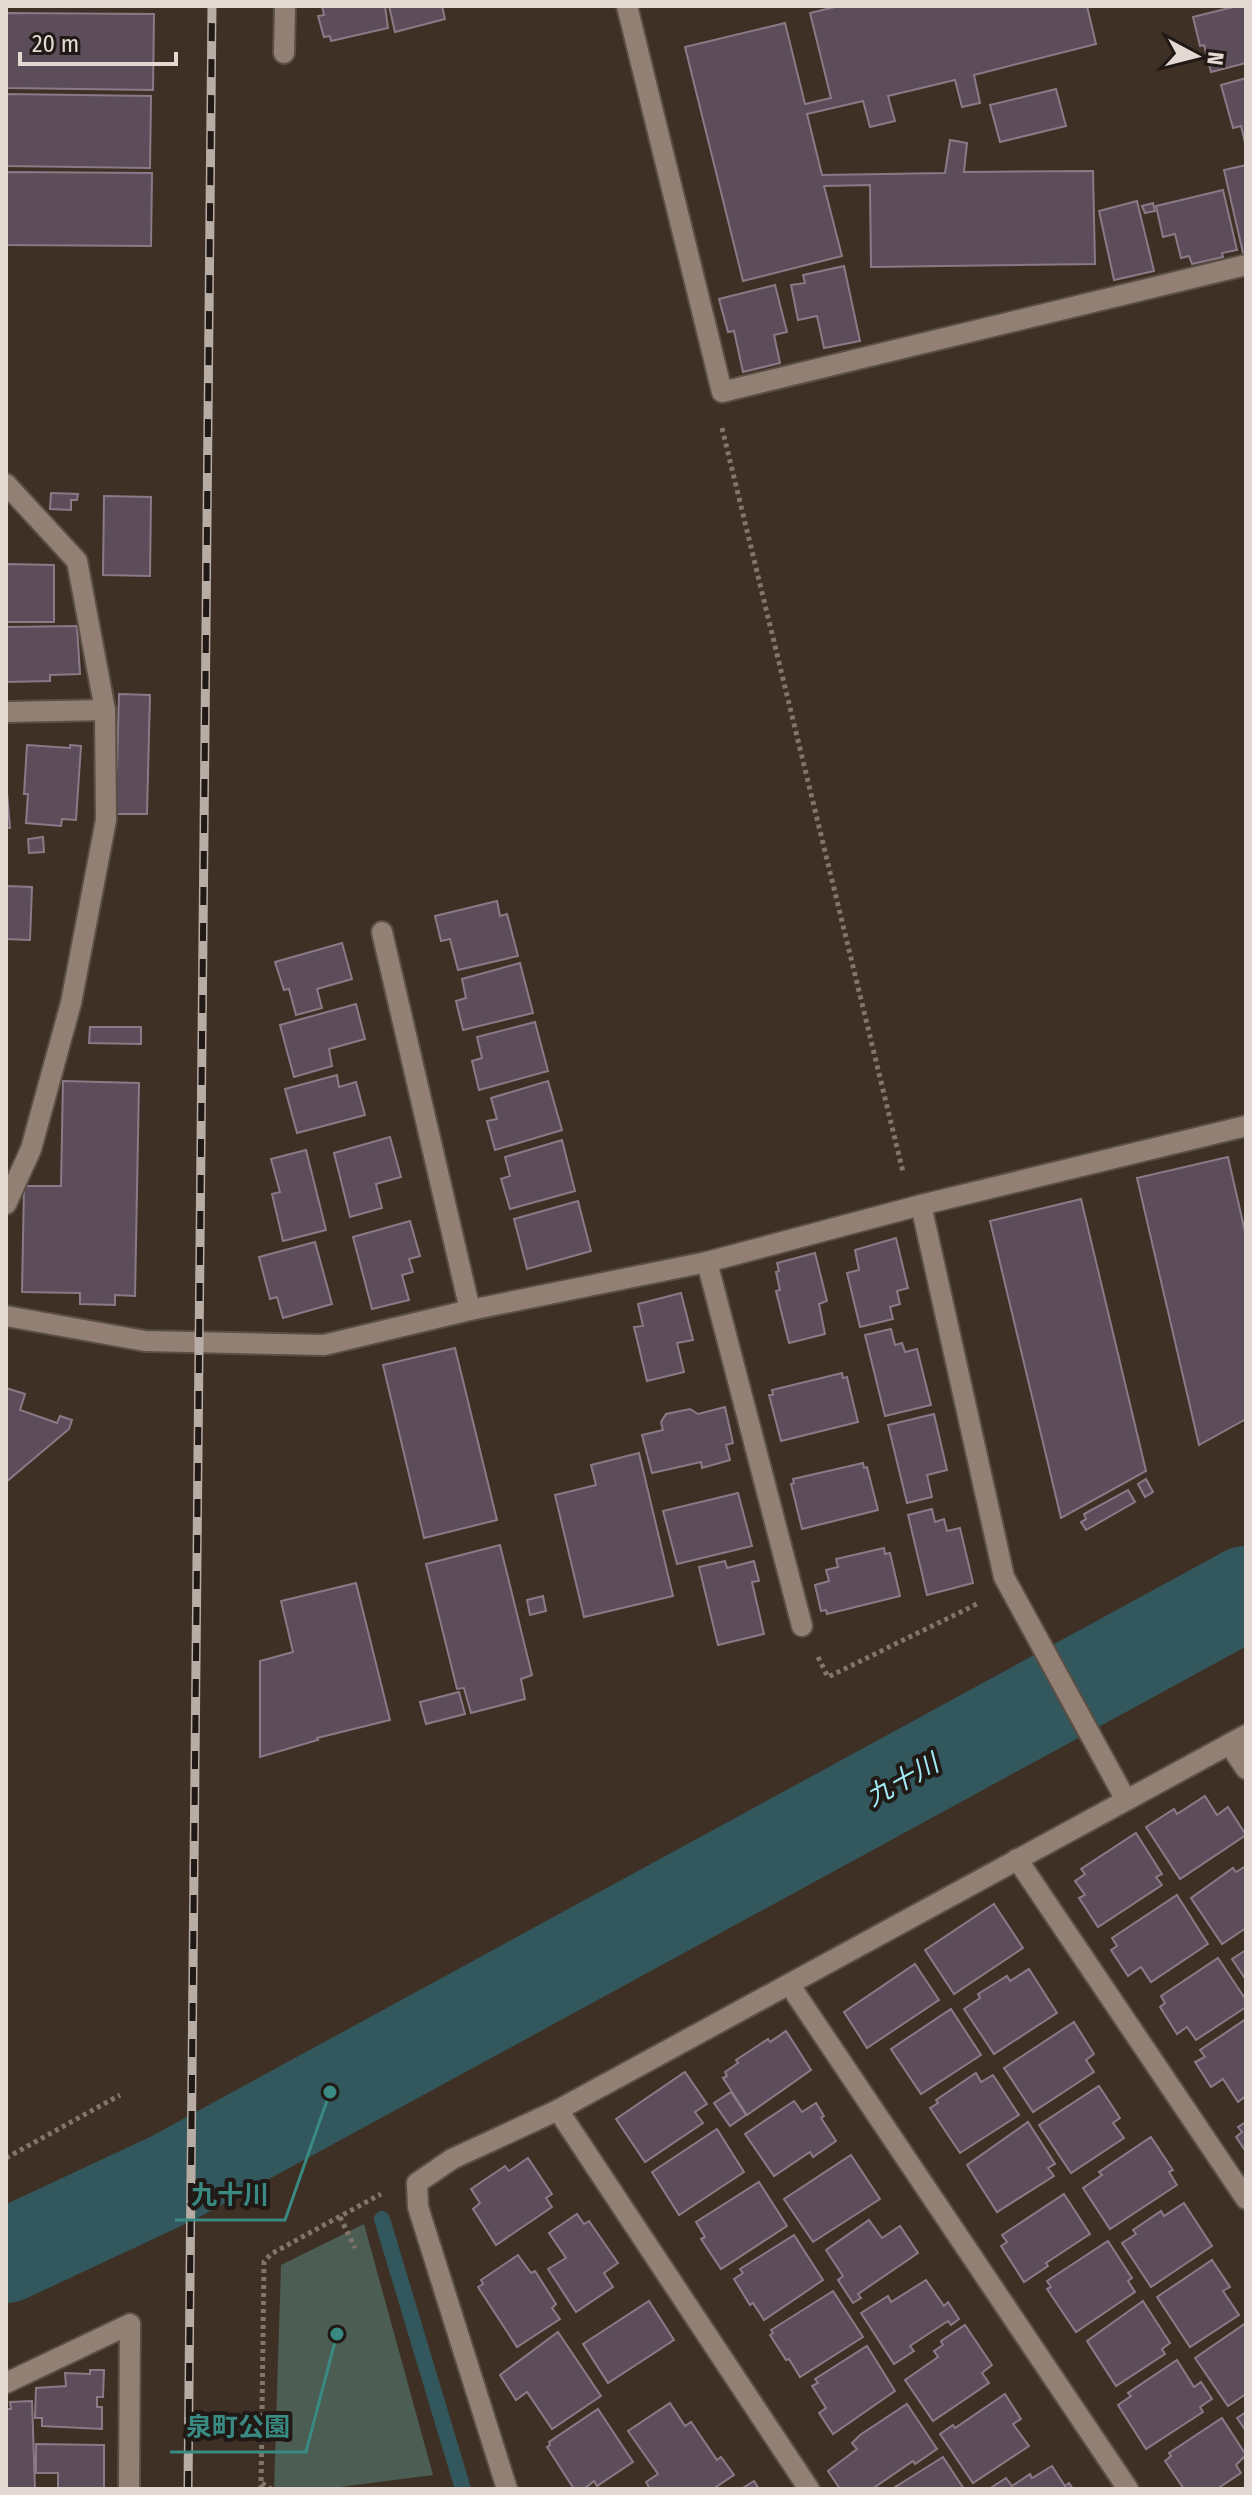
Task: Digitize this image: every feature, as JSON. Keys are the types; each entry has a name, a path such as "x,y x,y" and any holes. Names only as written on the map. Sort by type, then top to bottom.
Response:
{"street":[{"path":"284,53 285,6"},
{"path":"627,6 722,392 1246,265"},
{"path":"6,484 77,561 105,710 106,820 71,1003 31,1149 6,1204"},
{"path":"6,712 105,710"},
{"path":"382,932 470,1310"},
{"path":"6,1316 145,1341 324,1345 470,1310 707,1262 916,1206 1246,1126"},
{"path":"916,1206 1004,1577 1126,1800"},
{"path":"707,1262 802,1626"},
{"path":"507,2489 418,2207 417,2183 452,2159 558,2110 1238,1739 1246,1769"},
{"path":"1017,1859 1246,2199"},
{"path":"789,1984 1128,2489"},
{"path":"558,2110 809,2489"},
{"path":"6,2383 130,2324 129,2489"}],"path":[{"path":"722,392 718,414 916,1206"},
{"path":"802,1626 828,1677 993,1596 1005,1618 1024,1612"},
{"path":"6,2158 120,2095"},
{"path":"271,2489 261,2486 264,2262 271,2254 386,2191"},
{"path":"340,2217 355,2248"}],"green space":[{"path":"364,2224 433,2475 324,2489 274,2489 281,2265"}],"building":[{"path":"322,6 385,6 388,28 331,41 330,36 324,37 318,16 324,15"},
{"path":"389,6 442,6 445,19 395,32"},
{"path":"839,6 1087,6 1096,44 974,75 980,103 962,107 955,80 888,96 895,121 870,127 863,101 807,114 822,175 945,173 950,140 967,143 964,172 1093,171 1095,264 871,267 870,185 824,186 842,256 743,281 685,47 785,23 805,104 831,98 810,13"},
{"path":"1246,6 1246,63 1211,72 1193,17"},
{"path":"6,13 154,14 153,90 6,88"},
{"path":"1246,78 1246,147 1241,126 1233,128 1221,85"},
{"path":"1056,89 1066,126 1000,142 990,105"},
{"path":"6,94 151,96 150,168 6,166"},
{"path":"1246,165 1246,253 1243,253 1224,170"},
{"path":"6,172 152,173 151,246 6,245"},
{"path":"1223,190 1237,250 1222,253 1223,257 1192,264 1189,256 1181,258 1175,234 1163,237 1156,206"},
{"path":"1137,201 1154,271 1114,280 1099,211"},
{"path":"1153,203 1155,211 1145,213 1142,206"},
{"path":"844,266 860,341 824,348 817,316 798,320 791,285 805,283 803,275"},
{"path":"775,285 787,332 774,335 780,363 743,372 734,331 728,332 719,299"},
{"path":"51,493 78,494 77,500 71,500 71,510 50,509"},
{"path":"104,496 151,497 150,576 103,575"},
{"path":"6,564 54,565 54,622 6,622"},
{"path":"77,626 80,674 50,675 50,681 6,682 6,627"},
{"path":"119,694 150,695 147,814 114,814 112,769 117,769"},
{"path":"27,745 81,746 76,820 62,819 61,826 26,823"},
{"path":"6,781 10,828 6,828"},
{"path":"43,837 44,852 29,853 28,839"},
{"path":"6,886 32,887 30,940 6,939"},
{"path":"497,901 500,916 507,914 518,956 458,970 450,939 441,941 435,916"},
{"path":"342,943 352,979 317,989 322,1008 296,1015 289,989 284,990 275,962"},
{"path":"520,963 533,1013 463,1030 456,1001 466,998 462,979"},
{"path":"356,1004 365,1039 329,1049 332,1066 294,1077 280,1025"},
{"path":"535,1022 548,1071 479,1090 472,1061 482,1058 477,1037"},
{"path":"90,1027 141,1027 141,1044 89,1043"},
{"path":"337,1075 339,1087 356,1082 365,1115 297,1133 285,1089"},
{"path":"63,1081 139,1083 135,1296 115,1295 115,1305 80,1304 80,1293 22,1292 24,1186 61,1186"},
{"path":"548,1081 562,1130 495,1150 487,1121 497,1119 491,1098"},
{"path":"390,1137 401,1177 376,1184 382,1208 350,1217 334,1153"},
{"path":"562,1140 575,1191 510,1209 501,1179 510,1176 505,1157"},
{"path":"306,1150 326,1230 283,1241 272,1194 280,1192 271,1159"},
{"path":"1228,1157 1246,1236 1246,1419 1199,1445 1137,1178"},
{"path":"1081,1199 1146,1471 1061,1518 990,1221"},
{"path":"578,1201 591,1251 527,1269 514,1219"},
{"path":"410,1221 420,1256 409,1259 413,1272 402,1275 409,1300 372,1309 353,1237"},
{"path":"896,1238 908,1288 897,1291 900,1304 890,1307 893,1319 860,1327 847,1273 859,1270 855,1250"},
{"path":"315,1242 332,1304 283,1318 277,1297 270,1299 259,1257"},
{"path":"815,1253 827,1301 819,1304 825,1334 789,1343 776,1291 780,1290 777,1263"},
{"path":"681,1293 693,1340 677,1343 684,1372 647,1381 634,1327 643,1326 638,1304"},
{"path":"891,1329 895,1345 902,1343 905,1352 917,1349 931,1405 885,1416 865,1335"},
{"path":"455,1348 497,1520 424,1538 383,1365"},
{"path":"842,1373 843,1378 847,1377 858,1422 781,1441 769,1395 773,1395 772,1390"},
{"path":"6,1388 25,1394 20,1410 57,1423 60,1416 72,1420 69,1429 6,1482"},
{"path":"725,1407 733,1443 726,1445 730,1460 702,1468 701,1462 652,1473 642,1435 663,1430 661,1422 666,1414 690,1409 698,1414"},
{"path":"934,1414 947,1470 927,1475 932,1497 907,1503 888,1425"},
{"path":"639,1453 673,1596 584,1617 555,1495 596,1485 591,1465"},
{"path":"863,1463 864,1468 867,1467 878,1510 802,1529 791,1484 794,1483 793,1479"},
{"path":"1146,1479 1153,1492 1145,1497 1138,1484"},
{"path":"1128,1490 1135,1502 1086,1530 1081,1522 1086,1519 1084,1514"},
{"path":"738,1493 752,1546 677,1564 663,1511"},
{"path":"932,1509 935,1522 944,1519 947,1531 960,1528 973,1583 927,1595 908,1515"},
{"path":"500,1545 532,1675 521,1679 525,1699 471,1713 464,1688 457,1689 426,1564"},
{"path":"884,1548 885,1554 890,1553 900,1596 827,1614 826,1610 821,1611 815,1585 829,1581 826,1570 838,1567 836,1559"},
{"path":"725,1561 727,1568 754,1561 759,1581 752,1582 764,1634 718,1645 699,1567"},
{"path":"356,1583 390,1720 317,1738 260,1757 260,1661 293,1652 281,1601"},
{"path":"543,1596 546,1611 530,1615 527,1600"},
{"path":"459,1692 465,1714 426,1724 420,1702"},
{"path":"1205,1796 1217,1815 1228,1807 1246,1835 1180,1879 1146,1827 1174,1809 1177,1814"},
{"path":"1136,1833 1162,1874 1156,1877 1162,1885 1098,1927 1079,1898 1085,1895 1075,1881 1085,1874 1081,1869"},
{"path":"1246,1866 1246,1928 1222,1944 1191,1898 1233,1868 1236,1872"},
{"path":"1177,1895 1208,1944 1151,1982 1141,1967 1128,1976 1111,1950 1117,1946 1112,1938"},
{"path":"994,1904 1023,1948 954,1994 925,1950"},
{"path":"1246,1950 1246,1980 1232,1959"},
{"path":"1218,1958 1246,2000 1246,2007 1196,2040 1187,2027 1177,2034 1160,2007 1165,2003 1161,1996"},
{"path":"915,1964 939,2000 867,2048 844,2012"},
{"path":"1029,1969 1057,2013 994,2054 964,2009 980,1998 978,1994 1007,1976 1010,1981"},
{"path":"951,2009 981,2055 921,2094 891,2049"},
{"path":"1246,2019 1246,2096 1238,2102 1223,2079 1211,2087 1195,2062 1205,2057 1200,2050"},
{"path":"1074,2022 1094,2054 1086,2060 1094,2072 1033,2112 1004,2068"},
{"path":"786,2031 811,2070 747,2115 723,2078 727,2076 725,2072 738,2063 736,2060"},
{"path":"685,2072 707,2104 695,2112 703,2123 645,2162 616,2119"},
{"path":"976,2073 981,2082 993,2075 1019,2115 960,2153 930,2108 938,2103 936,2100"},
{"path":"1099,2086 1120,2118 1113,2123 1124,2138 1071,2173 1039,2125"},
{"path":"731,2092 746,2115 730,2126 714,2103"},
{"path":"794,2101 802,2112 816,2103 824,2116 821,2118 836,2141 813,2157 810,2152 774,2176 745,2134"},
{"path":"1028,2122 1055,2164 1048,2168 1054,2176 997,2212 967,2165"},
{"path":"1246,2122 1246,2152 1236,2137 1242,2132 1238,2127"},
{"path":"717,2129 744,2172 679,2215 652,2172"},
{"path":"1151,2137 1173,2170 1169,2172 1177,2185 1110,2229 1083,2188 1102,2175 1099,2172"},
{"path":"851,2155 880,2199 813,2242 784,2199"},
{"path":"528,2158 552,2194 546,2198 552,2207 496,2245 473,2209 480,2203 471,2189 505,2166 509,2171"},
{"path":"759,2182 787,2226 721,2269 701,2239 705,2237 696,2222"},
{"path":"1064,2194 1090,2234 1046,2263 1048,2266 1024,2282 1001,2246 1007,2242 1002,2235"},
{"path":"1184,2203 1212,2246 1151,2287 1122,2243 1136,2234 1133,2230 1161,2211 1164,2216"},
{"path":"577,2214 584,2224 589,2221 618,2263 604,2273 613,2287 576,2312 548,2269 566,2258 549,2233"},
{"path":"869,2220 882,2238 900,2226 918,2253 858,2294 861,2298 853,2303 838,2280 843,2276 826,2250"},
{"path":"794,2235 823,2280 764,2320 753,2303 750,2305 734,2279 743,2273 740,2269"},
{"path":"1108,2241 1132,2278 1128,2281 1135,2292 1076,2332 1047,2289 1051,2287 1047,2281"},
{"path":"518,2255 531,2273 535,2271 556,2304 552,2308 560,2319 517,2347 478,2287 483,2284 481,2280"},
{"path":"1212,2260 1230,2287 1223,2291 1239,2315 1190,2347 1157,2297"},
{"path":"926,2280 944,2306 948,2302 959,2319 951,2325 948,2321 910,2346 914,2351 894,2364 861,2313 888,2296 891,2302"},
{"path":"833,2291 863,2337 800,2377 770,2335 773,2333 771,2330"},
{"path":"649,2301 674,2340 608,2383 583,2344"},
{"path":"1143,2301 1170,2343 1162,2349 1165,2354 1116,2386 1087,2341"},
{"path":"1246,2323 1246,2394 1228,2406 1195,2358"},
{"path":"965,2325 992,2365 982,2373 989,2383 933,2421 905,2380 938,2357 934,2351 943,2345 941,2341"},
{"path":"558,2332 601,2396 552,2429 527,2392 516,2400 500,2375"},
{"path":"867,2346 895,2391 833,2434 819,2413 826,2408 812,2386 818,2383 815,2379"},
{"path":"1177,2360 1194,2387 1201,2382 1212,2399 1200,2407 1203,2412 1146,2449 1118,2405 1131,2396 1128,2393"},
{"path":"90,2370 104,2370 103,2397 97,2397 97,2407 102,2407 102,2429 42,2426 42,2418 35,2418 36,2388 66,2386 65,2373 90,2374"},
{"path":"1005,2394 1021,2419 1013,2424 1029,2446 973,2483 940,2434 953,2425 955,2428"},
{"path":"32,2401 35,2489 6,2489 6,2409 11,2409 10,2402"},
{"path":"670,2403 685,2426 691,2422 717,2460 721,2457 734,2475 713,2489 650,2489 646,2482 658,2474 628,2431"},
{"path":"907,2404 937,2449 872,2489 840,2489 828,2471 857,2449 852,2443 860,2435"},
{"path":"598,2409 633,2462 597,2486 594,2481 584,2489 574,2489 547,2447 549,2442"},
{"path":"1246,2412 1246,2431 1237,2418"},
{"path":"1222,2418 1246,2455 1236,2465 1241,2473 1217,2489 1184,2489 1165,2461 1171,2456 1169,2453"},
{"path":"36,2444 104,2445 104,2489 58,2489 58,2473 36,2473"},
{"path":"943,2457 964,2489 892,2489"},
{"path":"1052,2466 1065,2486 1069,2483 1073,2489 989,2489 1006,2478 1012,2486 1030,2474 1032,2478"},
{"path":"754,2481 759,2489 741,2489"}],"waterway":[{"name":"九十川","path":"6,2256 173,2178 1246,1593"},
{"path":"382,2219 463,2489"}],"railway":[{"path":"188,2489 212,6"}],"place":[{"name":"九十川","path":"330,2092"},
{"name":"泉町公園","path":"337,2334"}]}
